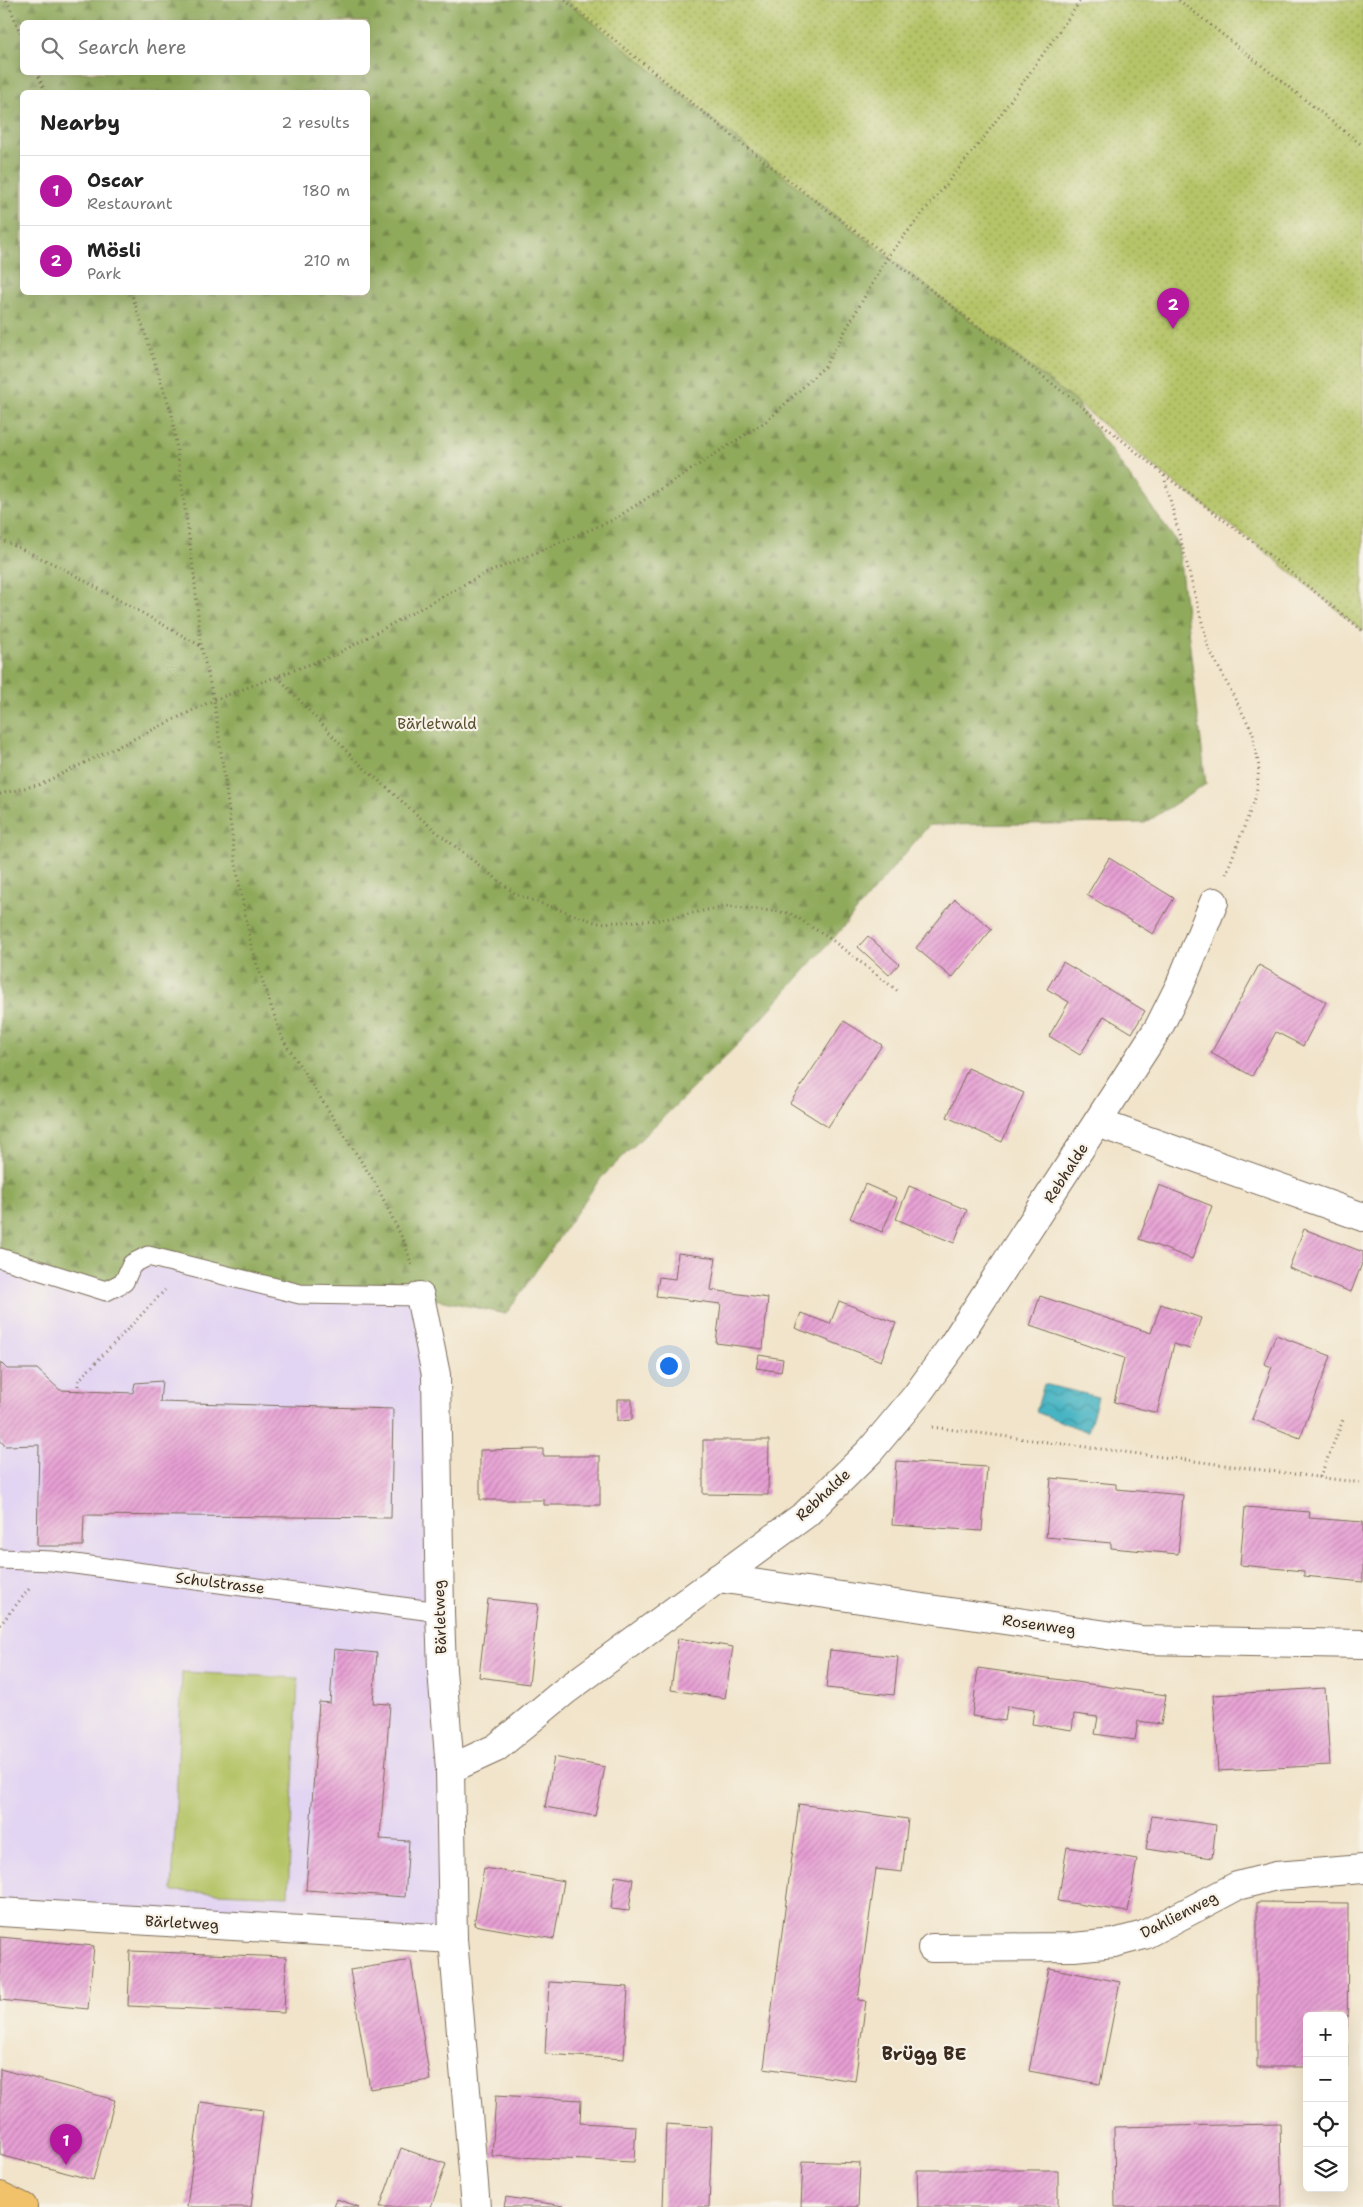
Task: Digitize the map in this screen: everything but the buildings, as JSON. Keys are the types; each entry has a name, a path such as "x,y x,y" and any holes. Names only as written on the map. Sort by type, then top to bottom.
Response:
{"main road":[{"path":"0,2196 23,2207"}],"street":[{"name":"Rebhalde","path":"450,1769 496,1748 565,1691 806,1514 870,1451 916,1396 952,1346 1159,1028 1180,985 1214,902"},
{"path":"1098,1123 1363,1217"},
{"name":"Bärletweg","path":"420,1296 436,1375 440,1612 442,1670 450,1769 453,1939 476,2207"},
{"name":"Rosenweg","path":"718,1578 1140,1640 1363,1644"},
{"name":"Dahlienweg","path":"932,1948 1074,1947 1114,1943 1144,1935 1237,1886 1276,1876 1363,1869"},
{"name":"Bärletweg","path":"0,1912 453,1939"}],"lane":[{"path":"0,1258 106,1291 124,1282 132,1264 148,1256 300,1294 420,1296"},
{"name":"Schulstrasse","path":"0,1559 52,1561 440,1612"}],"path":[{"path":"8,0 20,32"},
{"path":"564,0 755,154 1076,402 1164,475 1363,631"},
{"path":"0,794 41,784 214,700 337,654 478,577 613,520 768,420 826,366 888,256 986,135 1082,0"},
{"path":"1179,0 1363,146"},
{"path":"38,75 44,90"},
{"path":"132,295 172,414 194,574 201,646 214,700 237,872 252,950 282,1038 376,1186 405,1244 420,1296"},
{"path":"1164,475 1209,649 1253,733 1259,767 1256,796 1214,902"},
{"path":"0,539 62,568 201,646"},
{"path":"278,677 353,758 433,828 517,895 598,923 660,920 726,906 790,913 832,940 899,992"},
{"path":"77,1391 79,1380 187,1265"},
{"path":"1320,1477 1343,1420"},
{"path":"894,1422 1363,1483"}],"shaded area":[{"path":"0,1258 132,1264 420,1296 453,1939 0,1912"}],"green space":[{"name":"Bärletwald","path":"0,0 565,0 755,154 1076,402 1178,544 1206,784 1145,823 929,825 832,940 742,1040 599,1180 506,1314 420,1296 300,1294 148,1256 106,1291 0,1258"},
{"path":"565,0 1363,0 1363,631 1257,545 1164,475 1076,402 755,154"},
{"path":"182,1672 298,1678 288,1896 172,1891"}],"water":[{"path":"1044,1384 1098,1397 1088,1432 1036,1412"}],"place":[{"name":"Mösli","path":"1173,329"},
{"name":"Oscar","path":"66,2165"}],"district":[{"name":"Brügg BE","path":"924,2054"}]}
